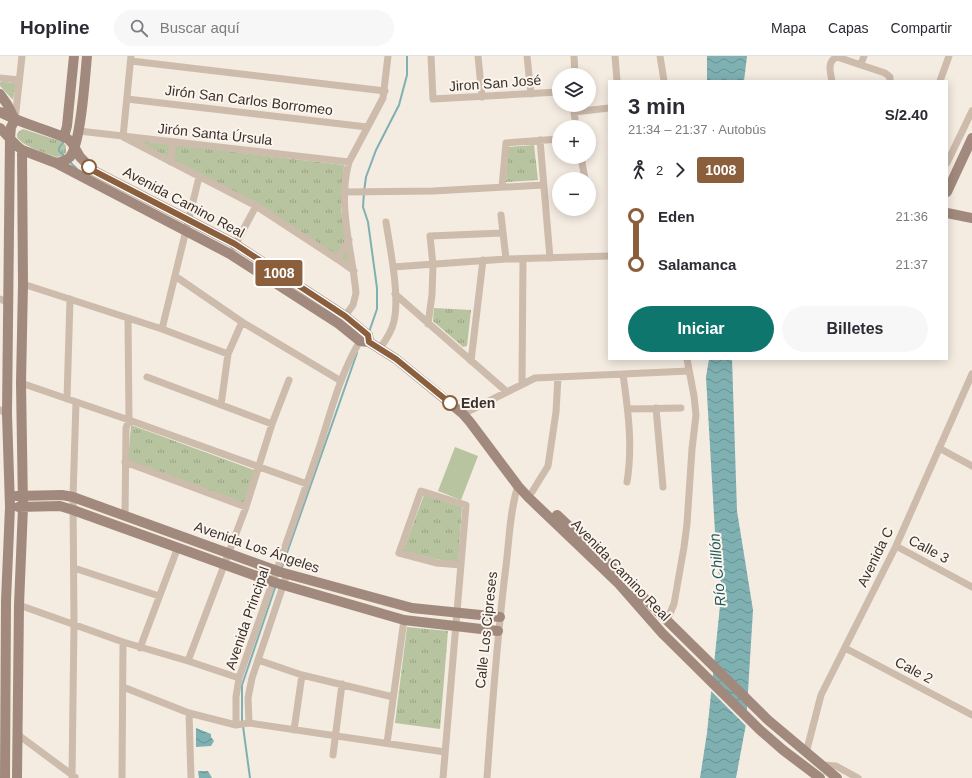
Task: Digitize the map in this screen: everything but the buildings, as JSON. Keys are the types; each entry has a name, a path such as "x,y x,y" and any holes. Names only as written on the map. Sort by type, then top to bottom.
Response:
{"street":[{"path":"5,778 2,732 3,600 10,496 4,412 5,301 10,138 11,127 15,120 22,56"},
{"path":"64,137 67,126 74,56"},
{"path":"56,163 67,160 71,155 79,130 87,56"},
{"path":"342,320 353,305 356,292 344,209 347,172 350,162 367,127 383,98 388,56"},
{"name":"Jiron San José","path":"431,56 433,99 552,92"},
{"path":"478,56 482,97"},
{"path":"527,56 531,94"},
{"path":"574,56 575,68"},
{"path":"615,56 617,80"},
{"path":"660,56 664,80"},
{"path":"861,64 864,56"},
{"path":"940,80 949,56"},
{"path":"832,80 830,62 834,58 840,57 888,74 890,80"},
{"path":"354,271 256,206 123,136 131,59 385,90"},
{"path":"0,78 19,80"},
{"path":"0,94 15,120"},
{"name":"Jirón San Carlos Borromeo","path":"127,99 367,127"},
{"path":"596,108 608,108"},
{"path":"948,161 972,111"},
{"name":"Avenida Camino Real","path":"0,112 15,120 68,139 80,157 94,171 235,244 342,320"},
{"name":"Avenida Camino Real","path":"0,128 22,150 56,163 230,254 368,335 364,342 380,348 396,359 489,438 532,492 669,622 768,720 837,778"},
{"name":"Jirón Santa Úrsula","path":"79,130 350,162"},
{"path":"948,190 972,138"},
{"path":"502,187 506,143 552,139"},
{"path":"540,140 550,258"},
{"path":"171,162 173,142"},
{"path":"17,778 19,605 23,507 21,383 23,284 22,150"},
{"path":"162,329 199,177"},
{"path":"345,192 433,191 543,185"},
{"path":"230,254 256,206"},
{"path":"948,213 972,218"},
{"path":"501,215 506,259"},
{"path":"380,348 391,332 396,305 393,267 386,222"},
{"path":"428,324 433,265 430,236 502,233"},
{"path":"336,259 349,240"},
{"path":"393,267 483,260 608,256"},
{"path":"522,384 523,259"},
{"path":"471,361 483,260"},
{"path":"175,276 242,322 342,381"},
{"path":"23,284 162,329 228,354"},
{"path":"395,294 507,392"},
{"path":"68,399 70,299"},
{"path":"125,516 126,428 129,420 128,318"},
{"path":"221,405 228,354 242,322"},
{"name":"Avenida Principal","path":"236,725 236,697 239,678 342,381 354,350 364,342"},
{"path":"669,622 675,599 687,524 696,415 687,360"},
{"path":"466,418 507,392 535,378 689,371"},
{"path":"623,374 628,409 630,460 627,482"},
{"name":"Avenida C","path":"806,753 821,695 896,546 972,374"},
{"path":"147,377 272,424"},
{"path":"532,492 548,466 556,412 558,377"},
{"path":"188,660 246,507 272,424 289,380"},
{"path":"21,383 307,484"},
{"path":"74,777 73,497 76,402"},
{"path":"656,408 663,488"},
{"path":"628,409 681,408"},
{"name":"Avenida Camino Real","path":"466,418 528,497 619,584 662,633 760,730 783,750 820,778"},
{"path":"939,448 972,466"},
{"path":"125,462 246,507"},
{"name":"Calle Los Cipreses","path":"487,778 498,631 512,517 518,486"},
{"path":"443,778 455,626 457,614 466,505 421,491 399,553 436,563 461,565"},
{"name":"Avenida Los Ángeles","path":"10,496 62,495 73,497 287,574 412,608 457,614 500,617"},
{"name":"Avenida Los Ángeles","path":"10,507 60,506 273,582 404,620 498,631"},
{"name":"Calle 3","path":"896,546 972,587"},
{"path":"140,648 178,547"},
{"path":"74,568 159,596"},
{"name":"Avenida Principal","path":"249,723 248,698 252,678 287,574"},
{"path":"19,605 140,648 188,660 239,678"},
{"path":"387,743 392,697 404,620"},
{"path":"122,642 122,778"},
{"name":"Cale 2","path":"845,648 972,715"},
{"path":"258,660 302,675 392,697"},
{"path":"294,730 302,675"},
{"path":"334,755 342,684"},
{"path":"123,688 189,713 236,725 249,723 445,752"},
{"path":"189,713 191,778"},
{"path":"17,734 74,777"},
{"path":"822,765 836,766 858,778"}],"green space":[{"path":"0,82 16,83 13,100 0,86"},
{"path":"23,129 63,142 66,146 66,153 62,156 56,157 28,146 17,138 18,133"},
{"path":"137,141 344,165 341,210 351,266 259,204"},
{"path":"534,145 538,180 506,182 508,147"},
{"path":"434,308 471,310 467,346 463,347 433,321"},
{"path":"131,425 257,471 244,503 128,460"},
{"path":"455,447 478,456 461,500 438,491"},
{"path":"424,495 462,507 458,563 403,551"},
{"path":"407,627 448,631 440,729 395,723"}],"water":[{"path":"707,56 747,56 744,80 707,80"},
{"path":"709,360 732,360 737,511 753,610 746,724 736,778 700,778 707,733 722,586 717,567 706,377"},
{"path":"196,728 211,734 214,741 211,746 196,747"},
{"path":"198,771 208,771 212,778 199,778"}],"pier":[{"path":"711,677 748,724 747,727 710,690"}],"waterway":[{"path":"369,332 377,309 377,288 368,222 363,207 366,177 376,150 399,105 407,75 407,56"},
{"path":"64,141 59,148 59,151 64,156"},
{"path":"70,162 77,169"},
{"path":"281,570 357,353"},
{"path":"242,721 242,685 276,585"},
{"path":"243,726 250,778"}],"bus line":[{"name":"1008","path":"89,167 94,171 235,244 345,316 368,335 369,342 396,359 450,403"}],"place":[{"name":"Eden","path":"450,403"}],"water label":[{"name":"Río Chillón","path":"717,570"}]}
